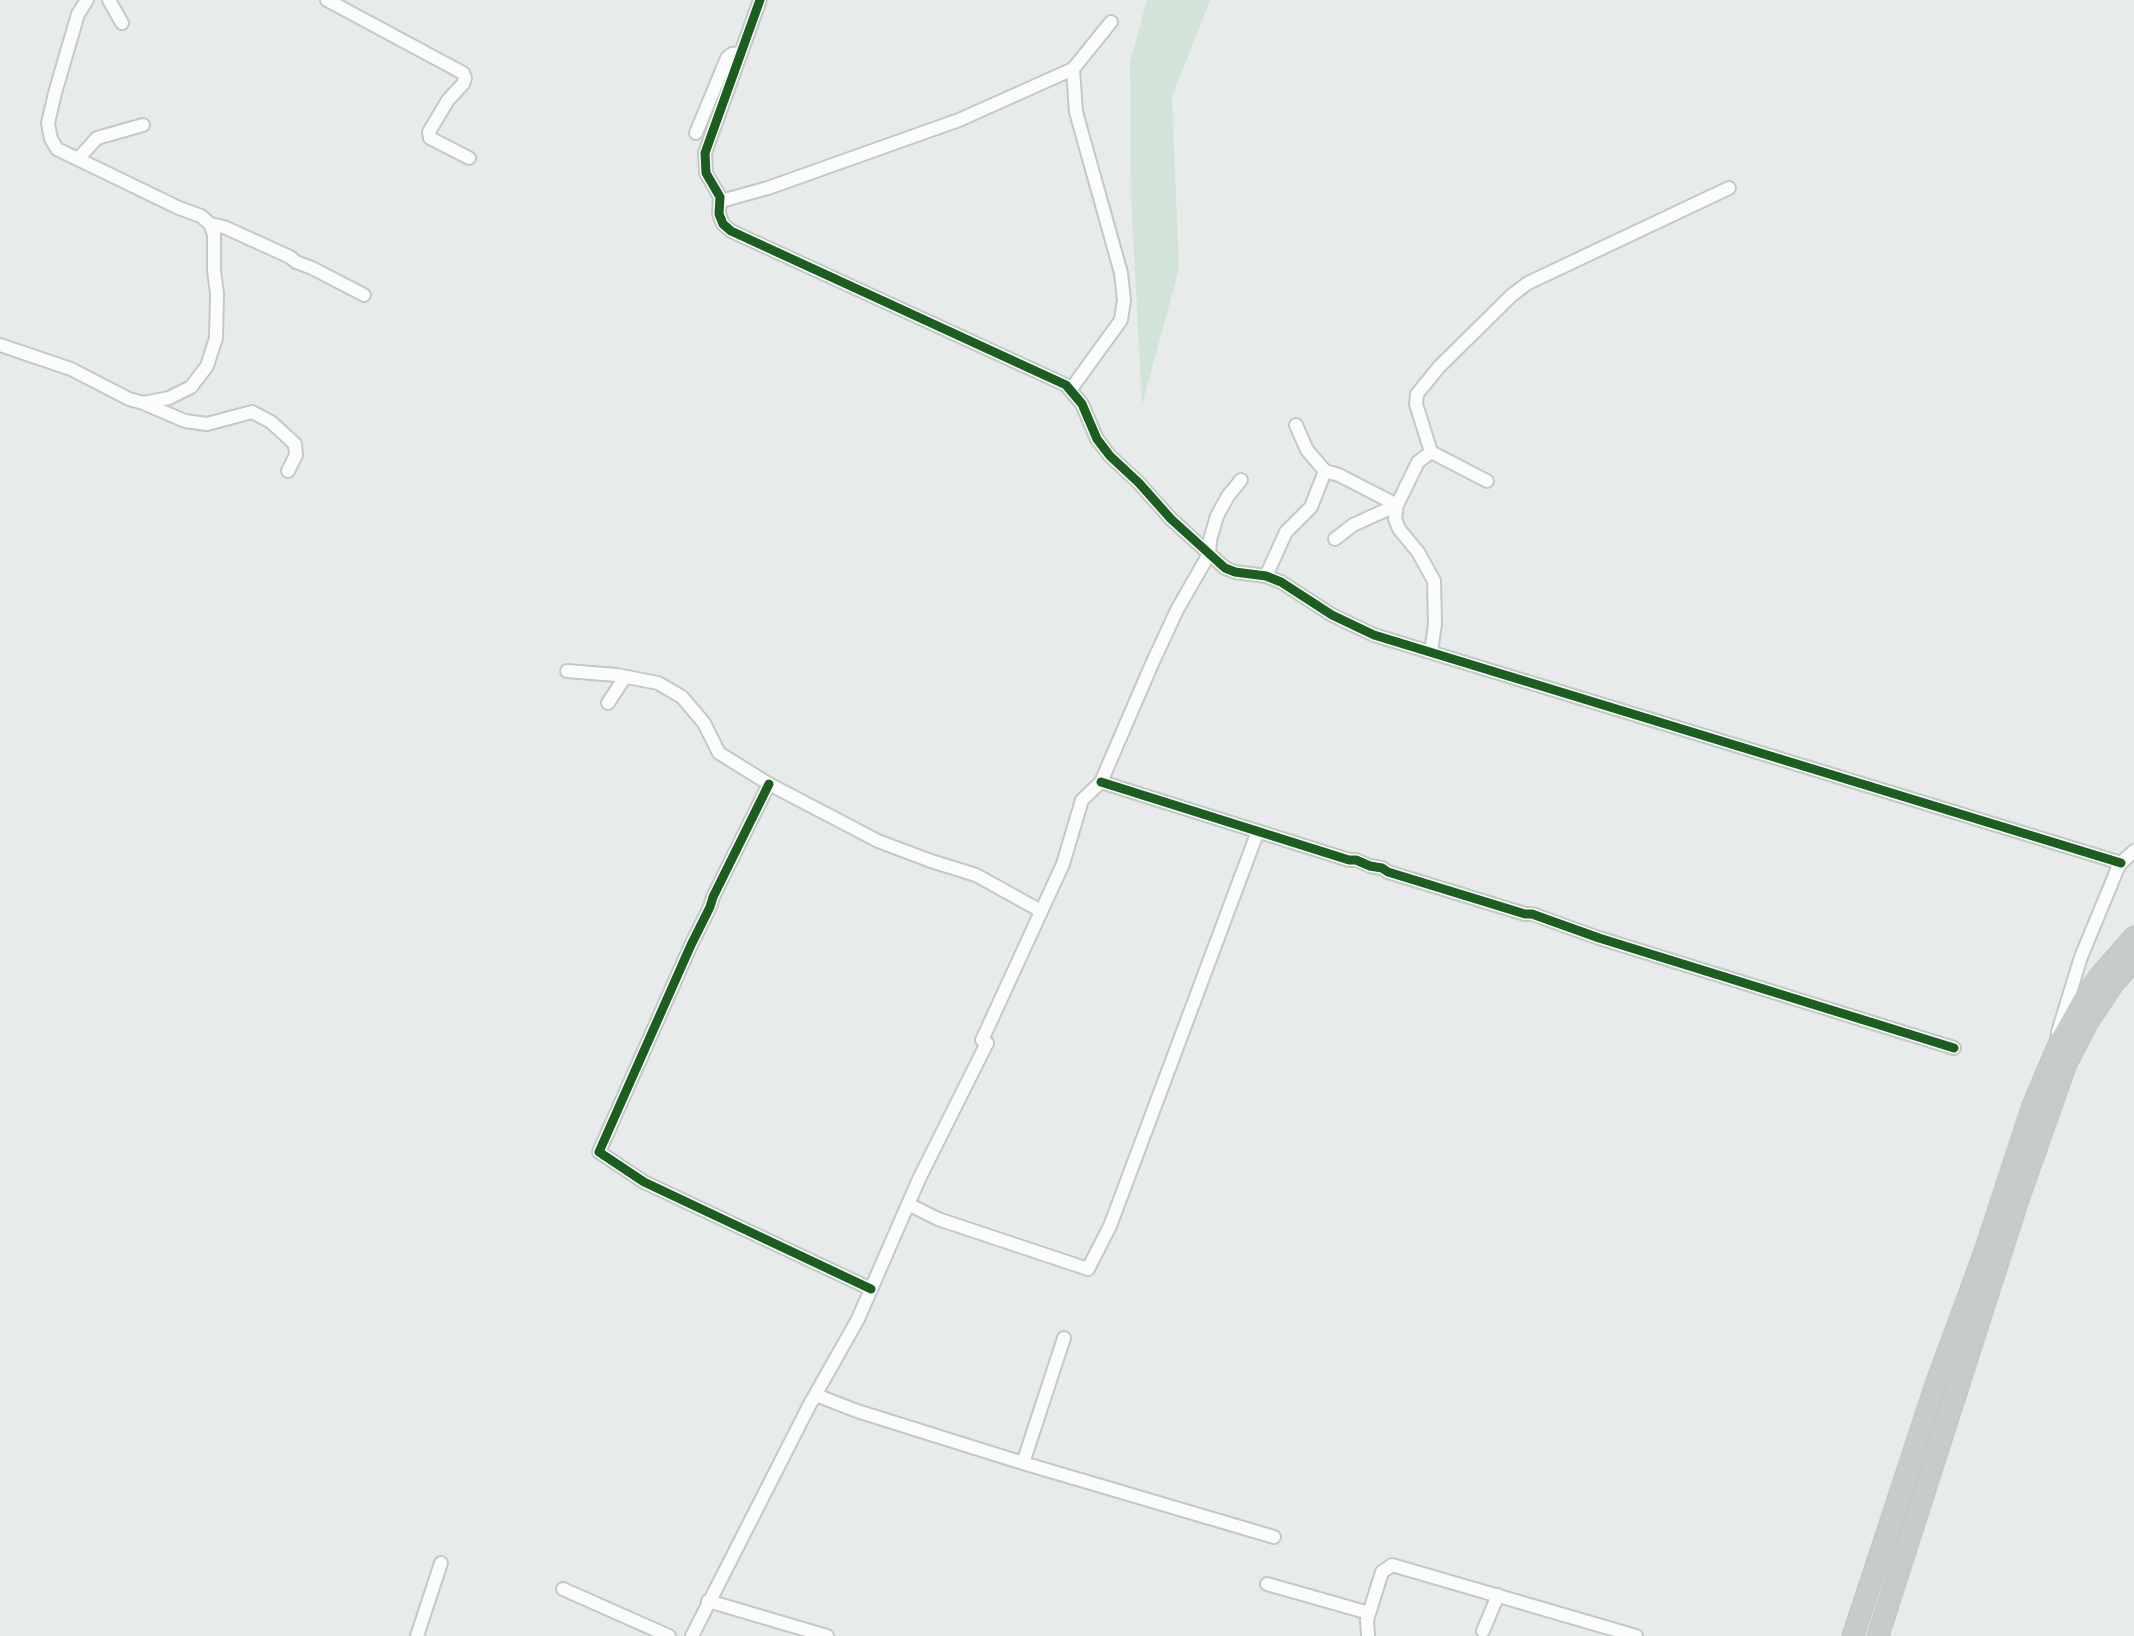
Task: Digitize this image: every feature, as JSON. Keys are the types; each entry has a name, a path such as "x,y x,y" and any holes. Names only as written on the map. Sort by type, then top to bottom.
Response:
{"highway":[{"path":"1853,1636 2043,1078 2081,1003 2099,977 2134,937"},
{"path":"1878,1636 2018,1200 2067,1064 2087,1023 2113,984 2134,960"}],"street":[{"path":"87,0 78,14 55,93 48,123 51,139 57,149 201,216 210,224 214,234 216,338 207,366 191,387 169,398 143,403"},
{"path":"109,0 122,23"},
{"path":"327,0 463,73 463,84 448,100 429,132 430,138 469,158"},
{"path":"760,0 704,160 708,179 719,193 720,219 731,231 1071,389 1082,404 1103,448 1171,519 1225,568 1266,576 1281,582 1310,602 1360,629 2121,863"},
{"path":"721,201 768,188 959,120 1073,69 1111,22"},
{"path":"695,133 727,58 734,53 740,53"},
{"path":"1071,389 1121,320 1124,300 1121,273 1076,112 1073,69"},
{"path":"78,159 97,138 143,125"},
{"path":"1487,481 1431,452 1416,404 1417,394 1439,367 1512,295 1542,276 1729,188"},
{"path":"210,224 225,227 290,257 364,296"},
{"path":"0,345 71,369 129,399 184,421 207,424 252,412 271,422 295,444 296,455 288,471"},
{"path":"1297,425 1307,450 1325,471 1339,475 1397,505"},
{"path":"1431,452 1418,462 1397,505 1395,519 1434,581 1435,616 1431,652"},
{"path":"1266,576 1286,532 1311,507 1325,471"},
{"path":"692,1636 858,1319 1063,864 1082,800 1101,782 1177,610 1209,554 1217,516 1241,480"},
{"path":"1335,539 1353,525 1397,505"},
{"path":"567,671 658,683 682,697 704,723 719,753 769,784 878,841 976,875 1041,911"},
{"path":"608,703 625,677"},
{"path":"1101,782 1532,914 1955,1048"},
{"path":"769,784 713,897 599,1152 644,1182 871,1289"},
{"path":"908,1205 938,1219 1088,1269 1111,1226 1258,831"},
{"path":"2043,1078 2081,957 2121,863 2134,851"},
{"path":"1023,1463 1064,1338"},
{"path":"816,1395 857,1411 1023,1463 1274,1536"},
{"path":"416,1636 441,1563"},
{"path":"1368,1636 1367,1620 1382,1573 1392,1565 1636,1636"},
{"path":"1267,1584 1369,1613"},
{"path":"563,1589 669,1636"},
{"path":"1483,1631 1498,1595"},
{"path":"708,1601 827,1636"}],"green space":[{"path":"1147,0 1210,0 1172,97 1179,269 1142,405 1131,198 1130,62"}],"cycle path":[{"path":"760,0 705,153 706,173 720,197 719,214 723,224 731,231 1066,385 1082,404 1097,439 1110,456 1171,519 1225,568 1266,576 1281,582 1332,615 1374,635 2121,863"},
{"path":"1101,782 1532,914 1599,938 1954,1048"},
{"path":"769,784 713,897 599,1152 644,1182 871,1289"}]}
